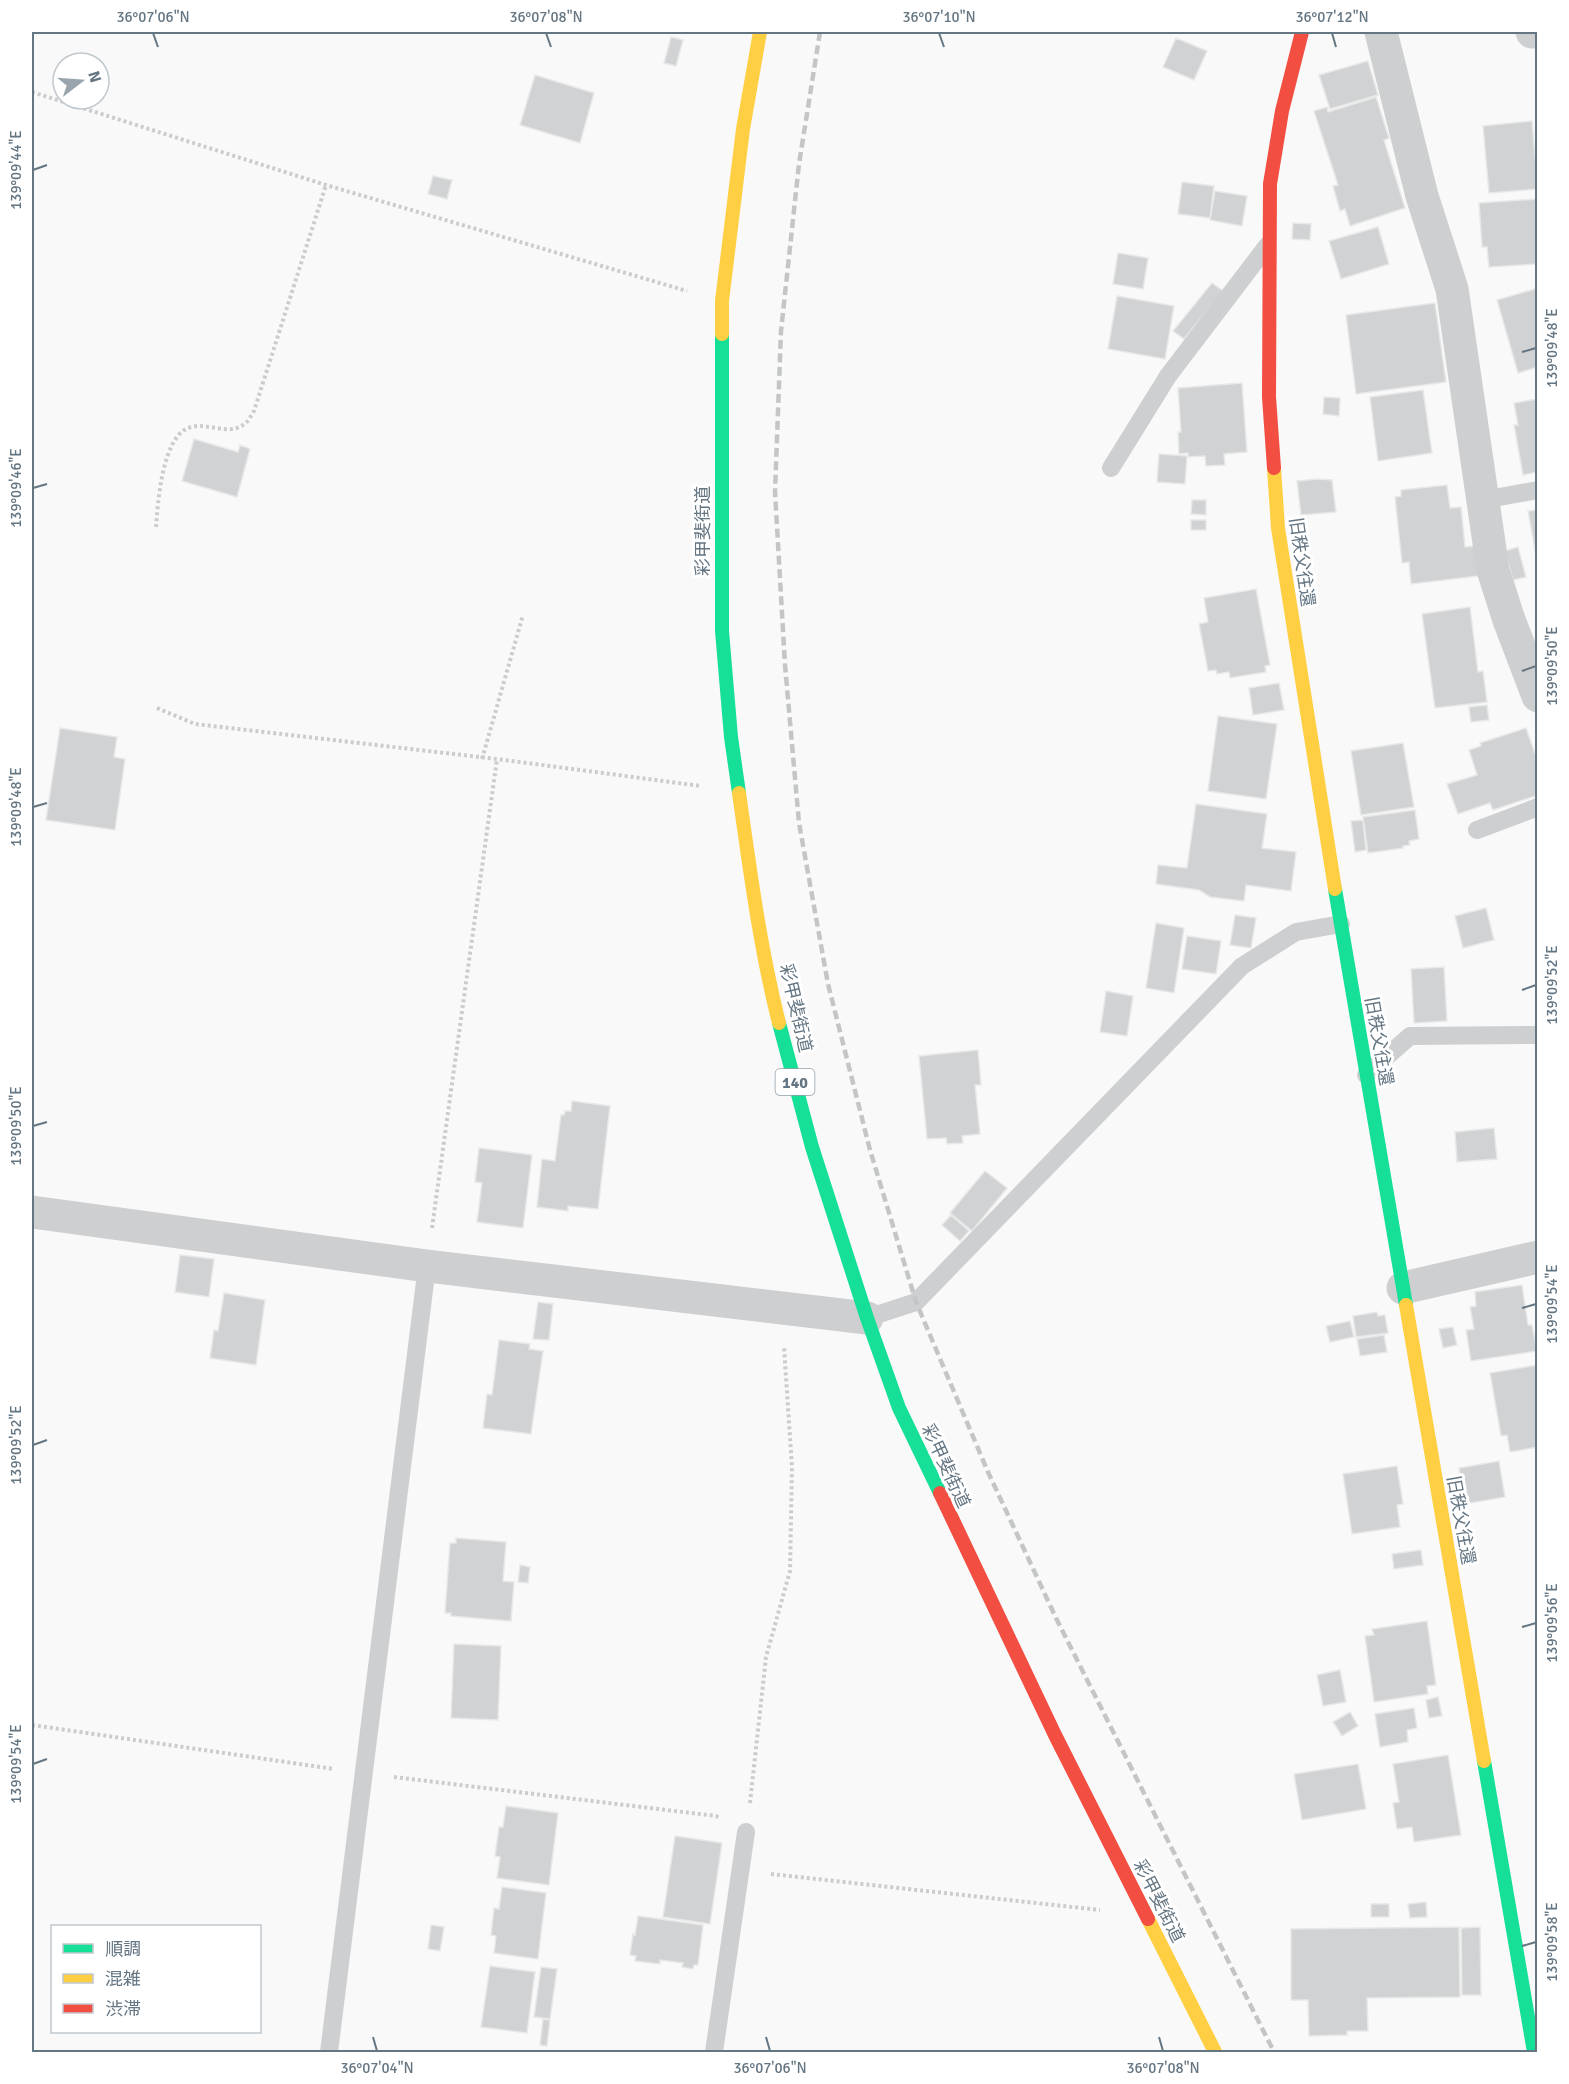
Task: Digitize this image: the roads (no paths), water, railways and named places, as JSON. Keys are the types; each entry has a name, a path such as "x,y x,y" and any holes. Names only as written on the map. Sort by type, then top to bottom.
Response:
{"main road":[{"name":"彩甲斐街道","path":"760,32 743,129 722,301 722,631 738,791 773,999 812,1147 899,1408 1055,1735 1215,2052"},
{"name":"旧秩父往還","path":"1302,32 1282,111 1270,184 1269,397 1278,528 1366,1075 1534,2052"}],"street":[{"path":"1381,32 1422,196 1452,289 1493,570 1516,640 1538,696"},
{"path":"1532,32 1538,32"},
{"path":"32,1212 427,1266 867,1317"},
{"path":"1403,1288 1538,1257"}],"lane":[{"path":"1111,468 1168,376 1270,242"},
{"path":"1483,500 1538,490"},
{"path":"1477,830 1538,807"},
{"path":"867,1317 916,1302 1242,966 1296,932 1341,924"},
{"path":"1366,1075 1410,1036 1538,1035"},
{"path":"329,2052 427,1266"},
{"path":"714,2052 746,1832"}],"railway":[{"path":"820,32 799,164 781,331 775,492 785,665 799,823 828,984 870,1150 916,1302 988,1472 1056,1618 1274,2052"}]}
